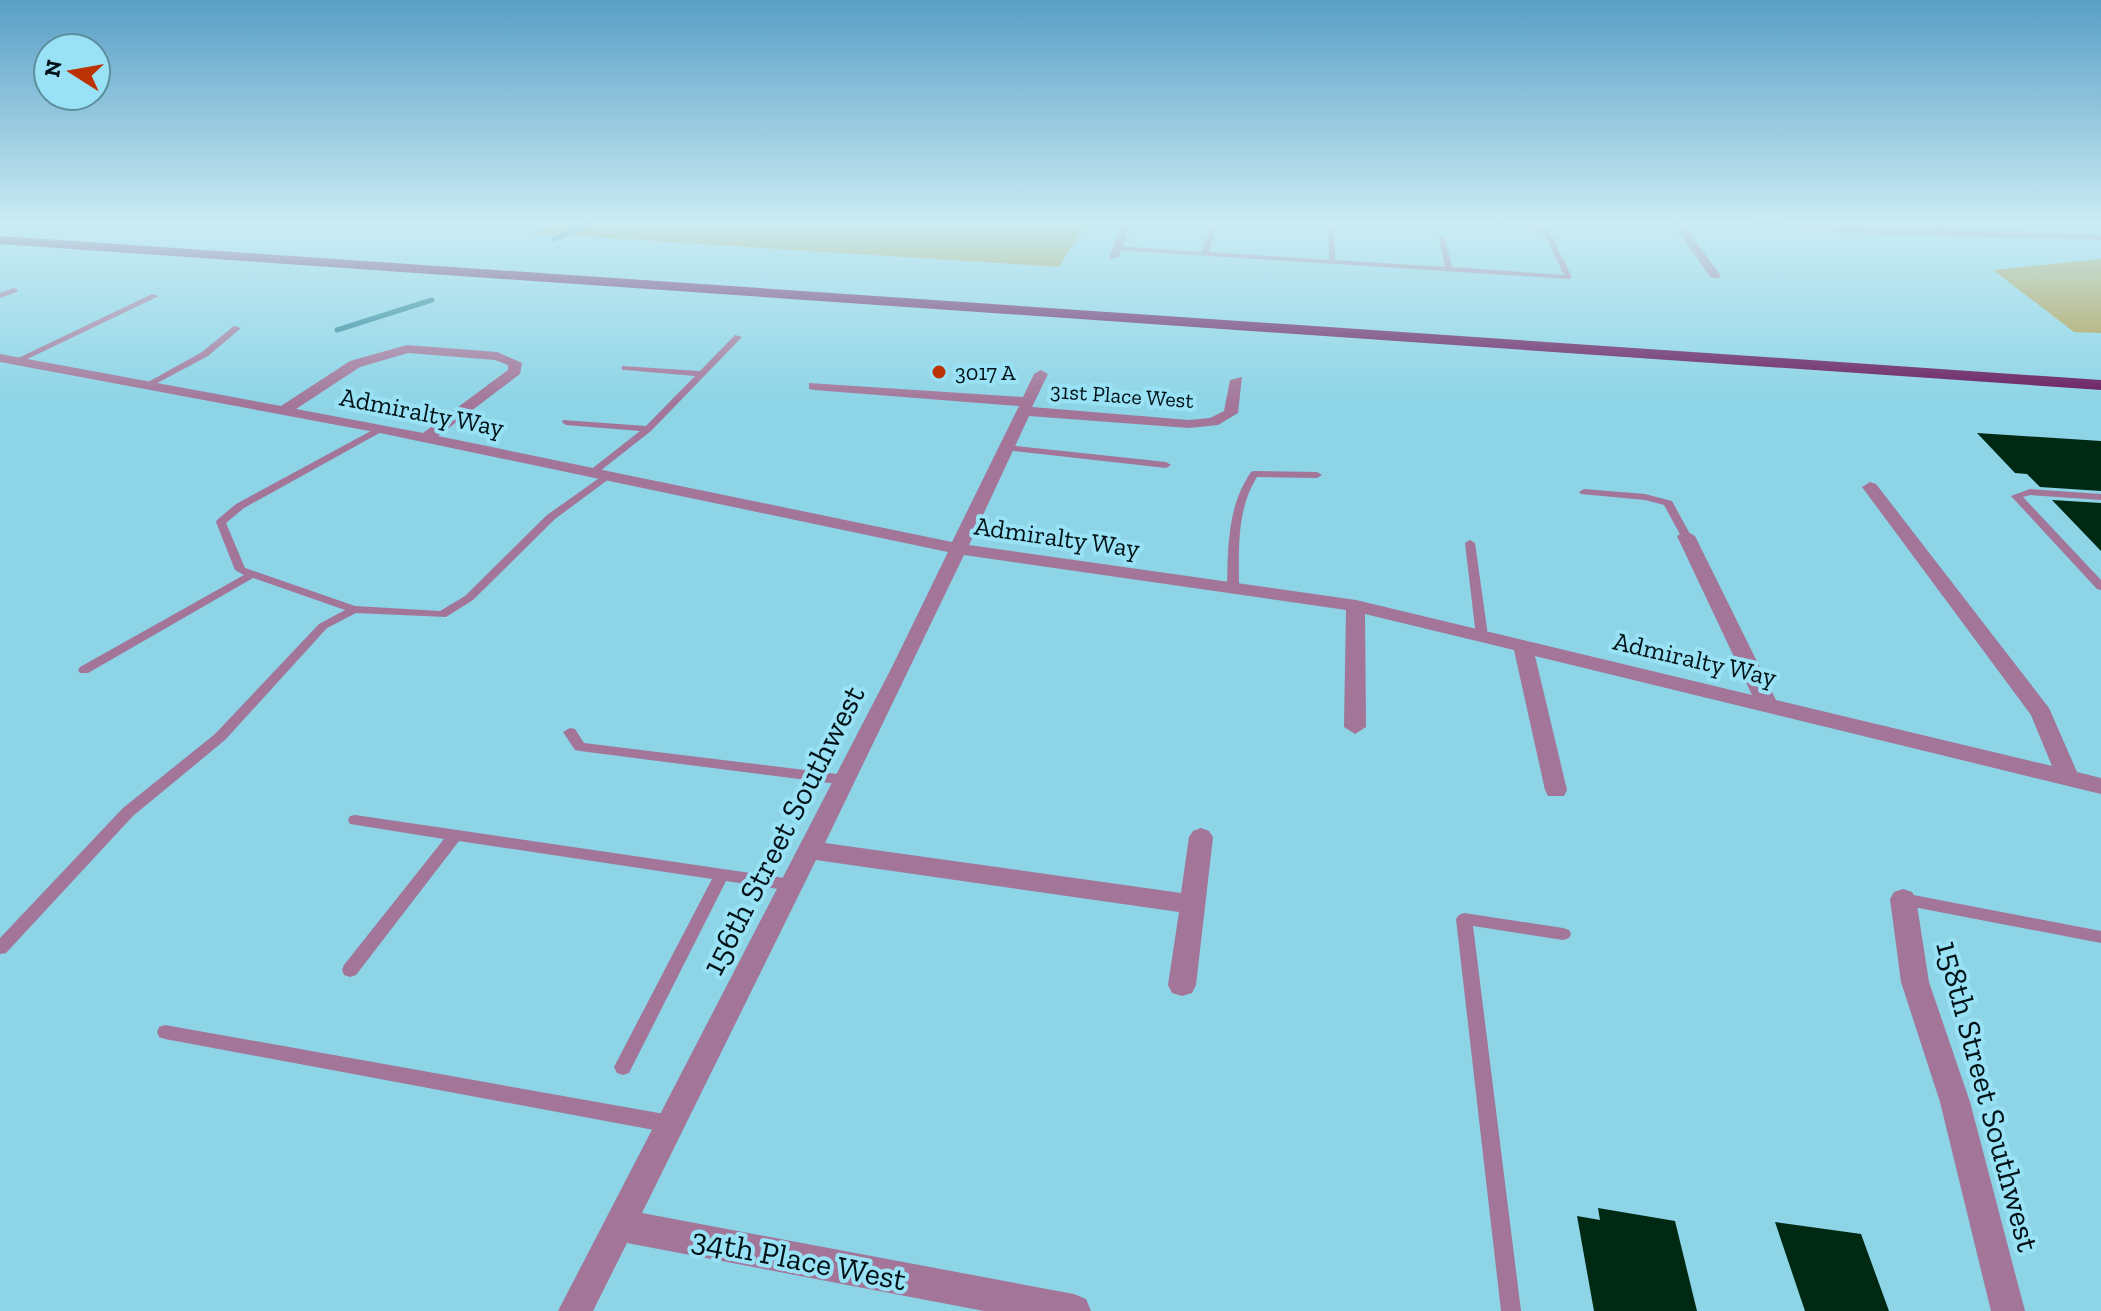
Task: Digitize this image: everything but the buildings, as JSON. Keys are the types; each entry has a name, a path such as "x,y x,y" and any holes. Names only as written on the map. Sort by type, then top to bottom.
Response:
{"highway":[{"path":"626,283 2101,385"},
{"path":"791,283 2101,373"}],"street":[{"path":"283,411 355,364 407,349 497,356 515,363 515,371 426,438"},
{"name":"Admiralty Way","path":"8,359 426,438 960,549 1356,606 1766,702 2101,786"},
{"name":"156th Street Southwest","path":"575,1311 960,549 1041,374"},
{"name":"31st Place West","path":"1026,407 1189,424 1213,422 1231,413 1237,380"},
{"path":"814,386 1026,407"},
{"path":"1870,487 2041,713 2068,778"},
{"path":"1686,536 1766,702"},
{"path":"1355,727 1356,606"},
{"path":"1523,645 1556,790"},
{"path":"1182,985 1201,837"},
{"path":"809,850 1192,904"},
{"name":"158th Street Southwest","path":"1903,899 1915,982 1955,1102 2008,1311"},
{"name":"34th Place West","path":"618,1225 1074,1311"}],"lane":[{"path":"0,296 14,290"},
{"path":"8,359 155,296"},
{"path":"145,386 205,354 237,328"},
{"path":"380,429 240,506 221,522 240,570 354,609 442,615 469,598 551,517 600,475 738,337"},
{"path":"625,368 701,374"},
{"path":"566,422 648,429"},
{"path":"1007,448 1166,465"},
{"path":"1233,589 1240,503 1246,484 1254,474 1317,475"},
{"path":"1584,492 1645,497 1668,503 1686,536"},
{"path":"2101,497 2030,492 2016,496 2095,576 2101,587"},
{"path":"1470,543 1482,636"},
{"path":"84,670 253,574"},
{"path":"0,948 128,812 220,737 323,626 354,609"},
{"path":"570,732 580,747 845,780"},
{"path":"355,820 791,885"},
{"path":"350,970 455,835"},
{"path":"623,1067 722,875"},
{"path":"1903,899 2101,937"},
{"path":"1511,1311 1464,919 1563,934"},
{"path":"165,1032 670,1124"}],"shaded area":[{"path":"2010,283 2101,283 2101,333 2074,332"}],"waterway":[{"path":"337,330 432,300"}],"place":[{"name":"3017 A","path":"939,372"}]}
